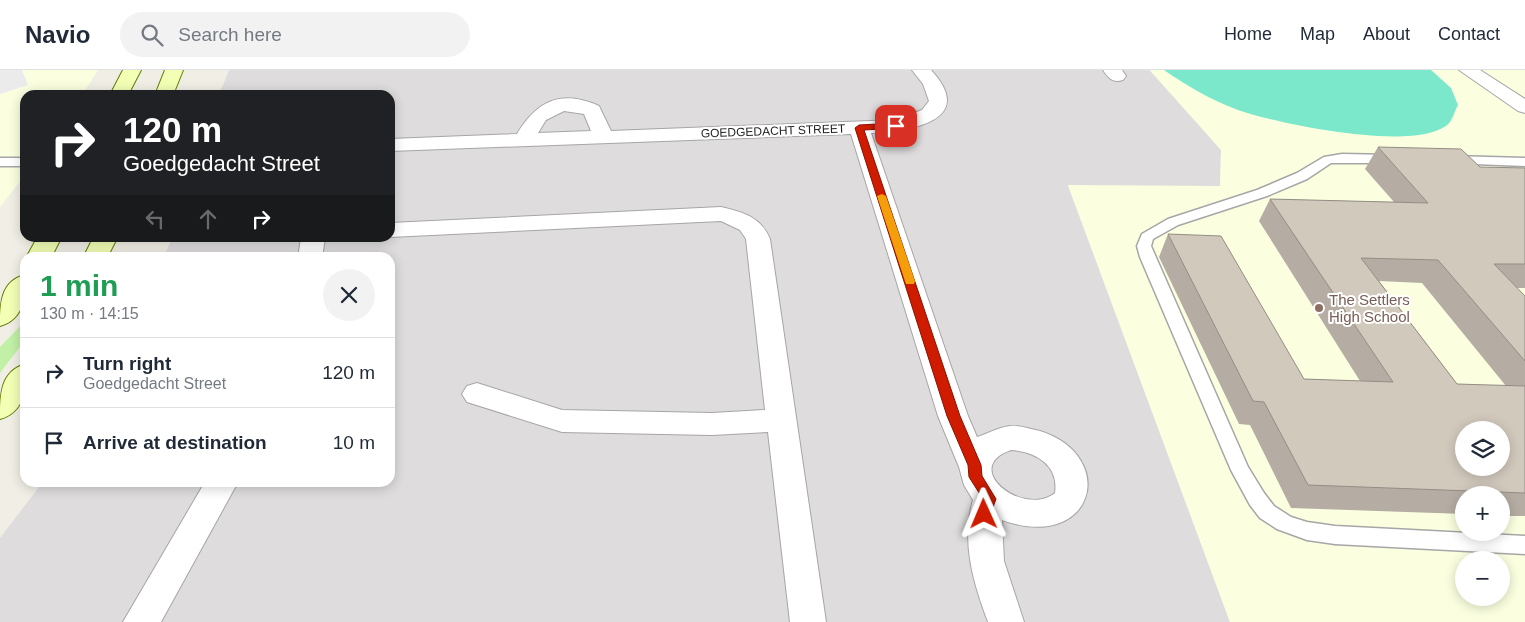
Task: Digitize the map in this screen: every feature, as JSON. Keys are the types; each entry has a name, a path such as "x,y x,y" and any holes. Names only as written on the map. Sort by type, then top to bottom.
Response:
{"main road":[{"path":"122,90 132,70"},
{"path":"166,90 174,70"},
{"path":"0,316 20,290"},
{"path":"0,408 20,381"}],"street":[{"name":"GOEDGEDACHT STREET","path":"395,145 896,126 918,122 928,117 936,109 938,100 934,84 921,70"},
{"path":"1468,70 1525,107"},
{"path":"523,140 536,119 544,111 569,105 582,106 592,110 604,137"},
{"path":"859,128 953,416 974,465 976,477 990,499 1006,509 1021,514 1038,515 1052,512 1064,506 1071,496 1073,485 1070,472 1063,461 1052,450 1039,443 1024,439 1010,438 997,440 985,446 978,454 974,465"},
{"path":"395,230 721,214 744,221 752,226 758,239 808,622"},
{"path":"477,394 562,421 712,424 782,420"},
{"path":"950,403 997,440"},
{"path":"140,622 219,487"},
{"path":"990,499 984,514 982,530 988,561 1006,622"}],"lane":[{"path":"1410,159 1361,158 1328,160 1302,176 1270,190 1173,222 1147,237 1144,246 1240,470 1267,512 1284,523 1335,535 1525,545"},
{"path":"1438,160 1525,162"},
{"path":"0,162 20,162"}],"shaded area":[{"path":"0,70 98,70 85,90 20,90 20,181 0,207"},
{"path":"0,70 22,70 28,85 0,94"},
{"path":"229,70 1149,70 1221,150 1220,186 1068,186 1230,622 0,622 0,538 39,487 395,487 395,252 166,252 170,242 395,242 395,90 221,90"},
{"name":"The Settlers High School","path":"1150,70 1525,70 1525,622 1230,622 1068,185 1220,186 1221,150"}],"green space":[{"path":"1164,70 1431,70 1451,88 1458,105 1450,122 1434,131 1410,136 1347,133 1282,122 1238,110 1218,102 1181,82"},
{"path":"20,326 20,347 0,373 0,347"}],"building":[{"path":"1378,147 1461,149 1480,167 1525,168 1525,264 1494,264 1525,296 1525,361 1438,260 1361,258 1457,384 1525,386 1525,493 1510,492 1510,486 1455,486 1455,490 1308,485 1264,402 1253,401 1168,234 1221,236 1304,379 1393,382 1270,199 1428,203"}],"slow traffic":[{"path":"882,196 910,281"}],"place":[{"name":"The Settlers High School","path":"1319,308"}],"route":[{"path":"896,126 859,128 953,416 974,465 976,477 990,499 984,514"}]}
